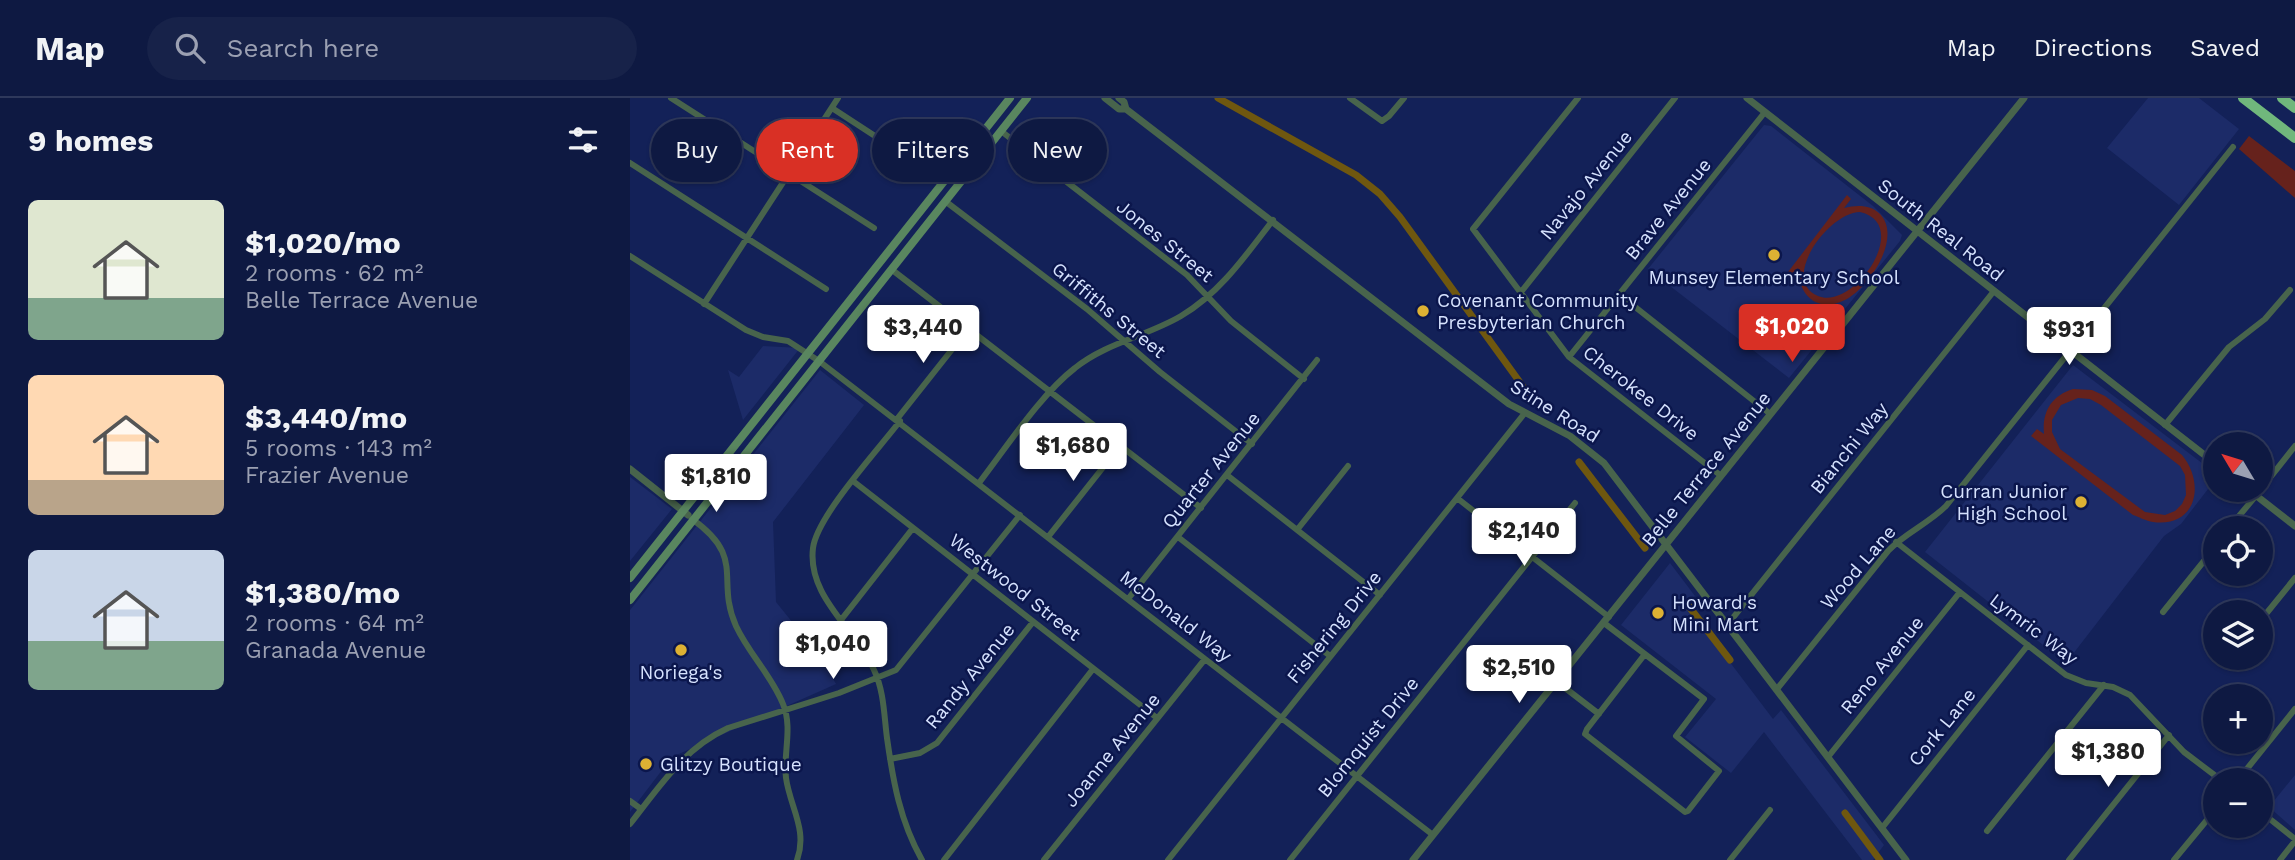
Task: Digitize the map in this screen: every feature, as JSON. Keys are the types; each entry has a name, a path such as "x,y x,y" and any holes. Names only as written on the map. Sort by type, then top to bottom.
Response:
{"highway":[{"path":"2243,98 2295,138"},
{"path":"2282,98 2295,108"}],"main road":[{"path":"630,600 688,515 813,357 1010,98"},
{"path":"630,578 688,515 813,357 891,269 1027,98"}],"street":[{"path":"671,98 756,153"},
{"path":"825,119 838,98"},
{"name":"Stine Road","path":"1105,98 1119,109 1126,108"},
{"name":"Stine Road","path":"1119,98 1126,108 1524,414 1570,436 1595,454 1614,475 1906,860"},
{"path":"1350,98 1382,121 1404,98"},
{"name":"Cherokee Drive","path":"1578,98 1473,229 1569,357 1720,475"},
{"name":"Navajo Avenue","path":"1521,292 1675,98"},
{"name":"South Real Road","path":"1747,98 2203,454"},
{"name":"Belle Terrace Avenue","path":"1413,860 2024,98"},
{"path":"832,108 872,134"},
{"name":"Brave Avenue","path":"1569,357 1765,112"},
{"name":"Jones Street","path":"1001,131 1187,275 1237,326 1304,379"},
{"name":"Wood Lane","path":"1777,690 1896,542 1929,521 1946,506 2233,147"},
{"path":"630,163 826,289"},
{"path":"704,304 784,182"},
{"path":"802,182 874,228"},
{"name":"Griffiths Street","path":"945,201 1087,309 1160,372 1252,444"},
{"path":"979,483 1064,376 1089,358 1181,316 1208,297 1273,220"},
{"name":"McDonald Way","path":"630,256 746,330 763,337 788,341 813,357 899,420 1433,835"},
{"path":"891,269 1201,509"},
{"path":"2165,425 2229,346 2265,318 2290,290"},
{"name":"Bianchi Way","path":"1728,624 1994,291"},
{"path":"1620,295 1769,413"},
{"path":"922,860 902,817 878,680 868,659 817,583 813,551 824,519 969,328"},
{"name":"Quarter Avenue","path":"1128,599 1317,360"},
{"name":"Fishering Drive","path":"1168,860 1524,414"},
{"path":"1048,537 1120,446"},
{"path":"2273,471 2295,446"},
{"path":"1297,530 1348,466"},
{"path":"630,469 709,531 721,546 727,565 736,627 780,695 785,709 788,730 786,778 801,834 797,860"},
{"path":"1227,475 1380,595"},
{"name":"Westwood Street","path":"853,481 1157,718"},
{"path":"1457,498 1532,557 1645,654 1704,699 1676,736 1719,771 1690,810 1685,812 1586,734 1645,654"},
{"path":"2268,502 2295,526"},
{"name":"Blomquist Drive","path":"1290,860 1576,503"},
{"path":"631,819 679,762 702,742 728,728 878,680 896,670 1020,515"},
{"path":"841,620 913,528"},
{"path":"1178,537 1330,656"},
{"name":"Lymric Way","path":"1896,542 2066,675 2130,695 2184,752 2205,768"},
{"path":"2163,611 2203,562"},
{"path":"2273,605 2295,578"},
{"name":"Reno Avenue","path":"1828,757 1960,592"},
{"name":"Randy Avenue","path":"890,759 920,753 937,743 1033,622"},
{"name":"Cork Lane","path":"1882,828 2028,645"},
{"name":"Joanne Avenue","path":"1044,860 1205,659"},
{"path":"944,860 1093,669"},
{"path":"1556,681 1599,714"},
{"path":"1987,831 2104,685"},
{"path":"2248,768 2295,709"},
{"path":"2069,860 2169,735"},
{"path":"630,801 641,809"},
{"path":"1730,860 1770,810"},
{"path":"2273,822 2295,840 2280,860"},
{"path":"2175,860 2203,825"}],"shaded area":[{"path":"2148,98 2199,98 2239,129 2179,205 2107,148"},
{"name":"Munsey Elementary School","path":"1764,125 1771,126 1873,206 1902,235 1900,241 1789,378 1648,269"},
{"path":"2249,136 2295,171 2295,198 2239,149"},
{"path":"1847,195 1851,199 1844,208 1872,208 1886,224 1885,249 1880,262 1863,285 1845,300 1826,305 1818,303 1806,294 1798,268 1792,275 1788,272","holes":["1860,212 1875,220 1881,232 1879,248 1861,279 1847,291 1832,297 1818,296 1807,288 1804,276 1806,262 1823,234 1848,215"]},
{"path":"763,346 800,348 743,420 728,370 739,377"},
{"name":"Curran Junior High School","path":"2073,365 2203,464 2203,496 2181,524 2164,536 2066,663 1925,552"},
{"path":"820,370 864,405 773,522 776,602 822,659 836,684 672,757 630,812 630,610"},
{"path":"2073,389 2092,390 2105,396 2182,455 2194,479 2193,502 2187,511 2168,522 2150,521 2133,515 2031,436 2037,429 2044,434 2046,412 2065,392","holes":["2078,398 2090,399 2180,466 2185,475 2186,495 2175,511 2165,515 2145,512 2060,449 2052,432 2052,420 2061,405"]},
{"path":"630,477 672,509 630,561"},
{"path":"1670,563 1695,596 1685,603 1773,719 1781,710 1884,845 1873,860 1862,860 1764,732 1731,773 1685,737 1716,699 1621,625"},
{"path":"2295,775 2295,830 2273,811 2273,802"}],"waterway":[{"path":"1218,98 1356,175 1380,194 1400,217 1527,392"},
{"path":"1579,462 1645,548"},
{"path":"1687,604 1730,660"},
{"path":"1845,813 1880,860"}],"place":[{"name":"Munsey Elementary School","path":"1774,255"},
{"name":"Covenant Community Presbyterian Church","path":"1423,311"},
{"name":"Curran Junior High School","path":"2081,502"},
{"name":"Howard's Mini Mart","path":"1658,613"},
{"name":"Noriega's","path":"681,650"},
{"name":"Glitzy Boutique","path":"646,764"}]}
